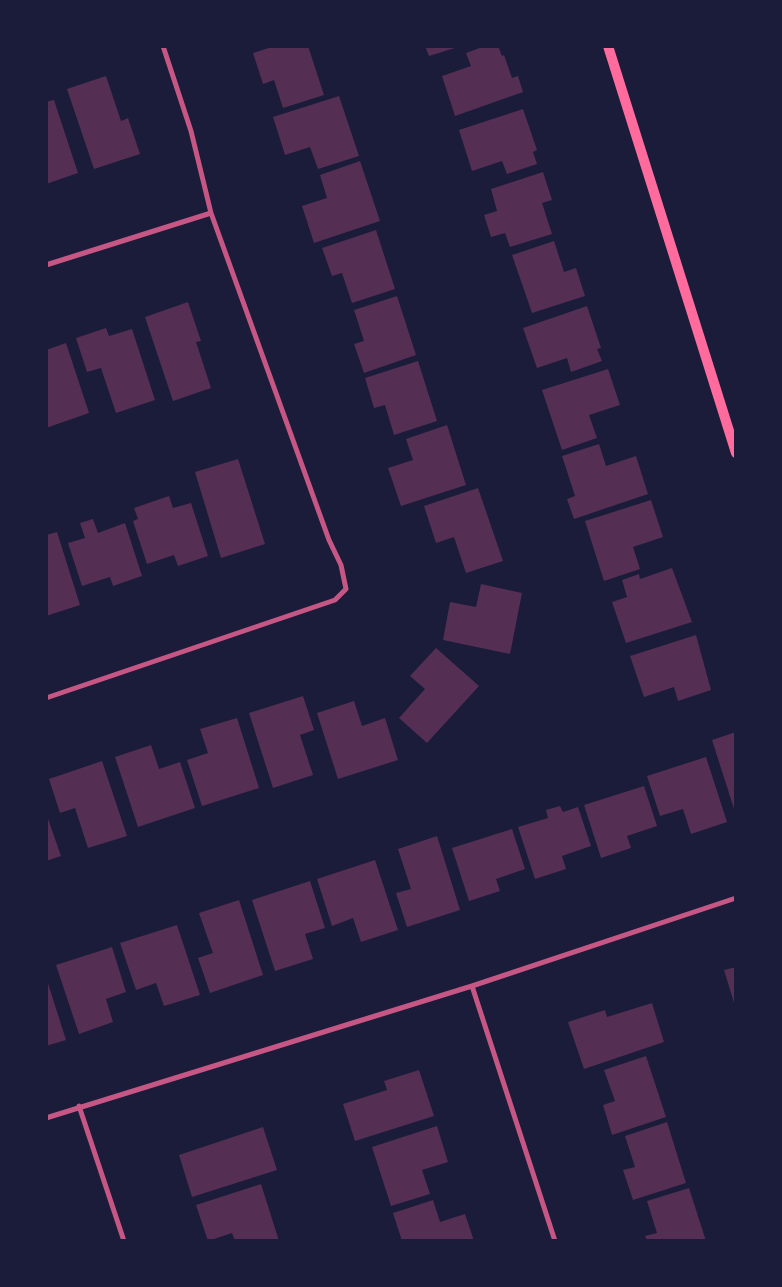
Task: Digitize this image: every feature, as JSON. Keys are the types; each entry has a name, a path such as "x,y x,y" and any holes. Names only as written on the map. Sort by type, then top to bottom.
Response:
{"main road":[{"path":"608,46 736,453"}],"street":[{"path":"46,698 335,600 346,589 342,565 329,540 211,213 191,131 162,46"},
{"path":"46,265 211,213"},
{"path":"46,1118 79,1106 472,986 736,898"},
{"path":"472,986 556,1241"},
{"path":"79,1106 124,1241"}],"building":[{"path":"275,46 308,46 324,95 283,108 274,80 263,84 253,53"},
{"path":"425,46 458,46 458,47 429,56"},
{"path":"485,46 498,46 502,56 504,55 512,78 518,76 523,92 455,116 442,76 471,66 466,53"},
{"path":"106,76 121,121 128,118 140,154 94,169 67,89"},
{"path":"339,96 359,156 318,169 310,147 285,155 273,117"},
{"path":"54,100 78,173 46,184 46,102"},
{"path":"523,109 537,150 533,152 537,164 507,174 502,161 472,171 459,130"},
{"path":"360,161 380,221 314,243 302,206 327,198 320,175"},
{"path":"543,172 552,200 542,203 552,234 510,247 505,233 491,237 484,215 497,211 491,189"},
{"path":"376,230 395,289 352,303 342,273 332,276 322,248"},
{"path":"554,241 564,272 576,268 585,296 532,313 512,255"},
{"path":"397,296 416,355 364,373 354,344 364,341 354,310"},
{"path":"188,302 201,341 196,342 211,388 173,401 145,317"},
{"path":"587,306 601,348 597,349 602,361 571,372 567,358 537,368 523,328"},
{"path":"106,328 109,336 132,329 155,400 116,413 101,368 87,372 76,338"},
{"path":"66,343 89,413 46,428 46,350"},
{"path":"418,361 437,421 394,435 385,405 374,408 365,378"},
{"path":"608,369 620,405 589,415 597,438 562,450 542,390"},
{"path":"447,425 466,485 401,506 388,468 413,460 406,439"},
{"path":"599,444 606,466 636,456 648,494 574,519 567,499 575,496 562,456"},
{"path":"238,459 265,544 221,558 195,472"},
{"path":"478,488 503,561 466,573 454,537 436,543 424,506"},
{"path":"169,496 173,508 191,503 208,556 178,566 174,555 147,564 133,521 138,519 134,508"},
{"path":"651,500 663,537 633,547 640,569 604,581 585,521"},
{"path":"93,519 98,533 125,523 142,576 113,586 110,577 82,586 68,543 85,538 80,523"},
{"path":"57,532 80,605 46,616 46,535"},
{"path":"672,568 692,622 626,643 612,602 627,597 622,580 639,574 640,579"},
{"path":"481,584 522,593 510,654 443,640 450,602 476,607"},
{"path":"696,635 711,690 678,701 674,687 644,697 630,656"},
{"path":"436,648 479,686 427,743 399,718 425,689 410,676"},
{"path":"303,696 314,730 300,735 313,775 273,788 249,713"},
{"path":"354,701 362,726 385,718 398,760 338,779 317,713"},
{"path":"237,718 259,788 202,806 187,760 208,753 200,729"},
{"path":"736,732 736,812 735,812 712,740"},
{"path":"151,745 159,769 180,762 195,808 138,827 115,757"},
{"path":"706,757 727,822 691,834 683,809 660,816 647,776"},
{"path":"102,761 127,836 88,848 75,808 60,813 49,779"},
{"path":"644,786 657,826 627,836 631,848 601,858 584,805"},
{"path":"560,806 563,812 578,807 591,846 562,856 566,869 535,879 518,827 548,818 546,810"},
{"path":"46,813 61,856 46,861"},
{"path":"512,829 525,869 496,879 500,891 469,901 452,848"},
{"path":"437,836 460,910 407,927 396,893 411,889 398,849"},
{"path":"375,860 398,930 361,942 353,918 332,926 317,879"},
{"path":"310,881 325,928 305,934 313,959 275,971 252,900"},
{"path":"239,900 263,975 210,993 198,958 213,953 199,913"},
{"path":"177,925 200,995 164,1006 156,983 136,990 120,943"},
{"path":"112,947 126,992 106,999 113,1022 79,1034 56,965"},
{"path":"736,967 736,1006 735,1006 724,970"},
{"path":"46,977 66,1040 46,1046"},
{"path":"652,1003 664,1042 584,1069 568,1022 605,1010 607,1017"},
{"path":"646,1056 666,1117 612,1135 603,1105 615,1101 604,1070"},
{"path":"419,1070 434,1116 355,1141 343,1104 387,1090 384,1081"},
{"path":"667,1122 686,1183 633,1200 623,1170 635,1167 625,1136"},
{"path":"437,1126 448,1162 422,1170 430,1194 391,1206 372,1147"},
{"path":"263,1127 277,1170 192,1197 179,1155"},
{"path":"261,1184 279,1241 235,1241 232,1233 208,1241 196,1205"},
{"path":"689,1188 706,1241 647,1241 645,1236 657,1233 647,1201"},
{"path":"433,1200 440,1222 465,1214 474,1241 402,1241 393,1213"}]}
